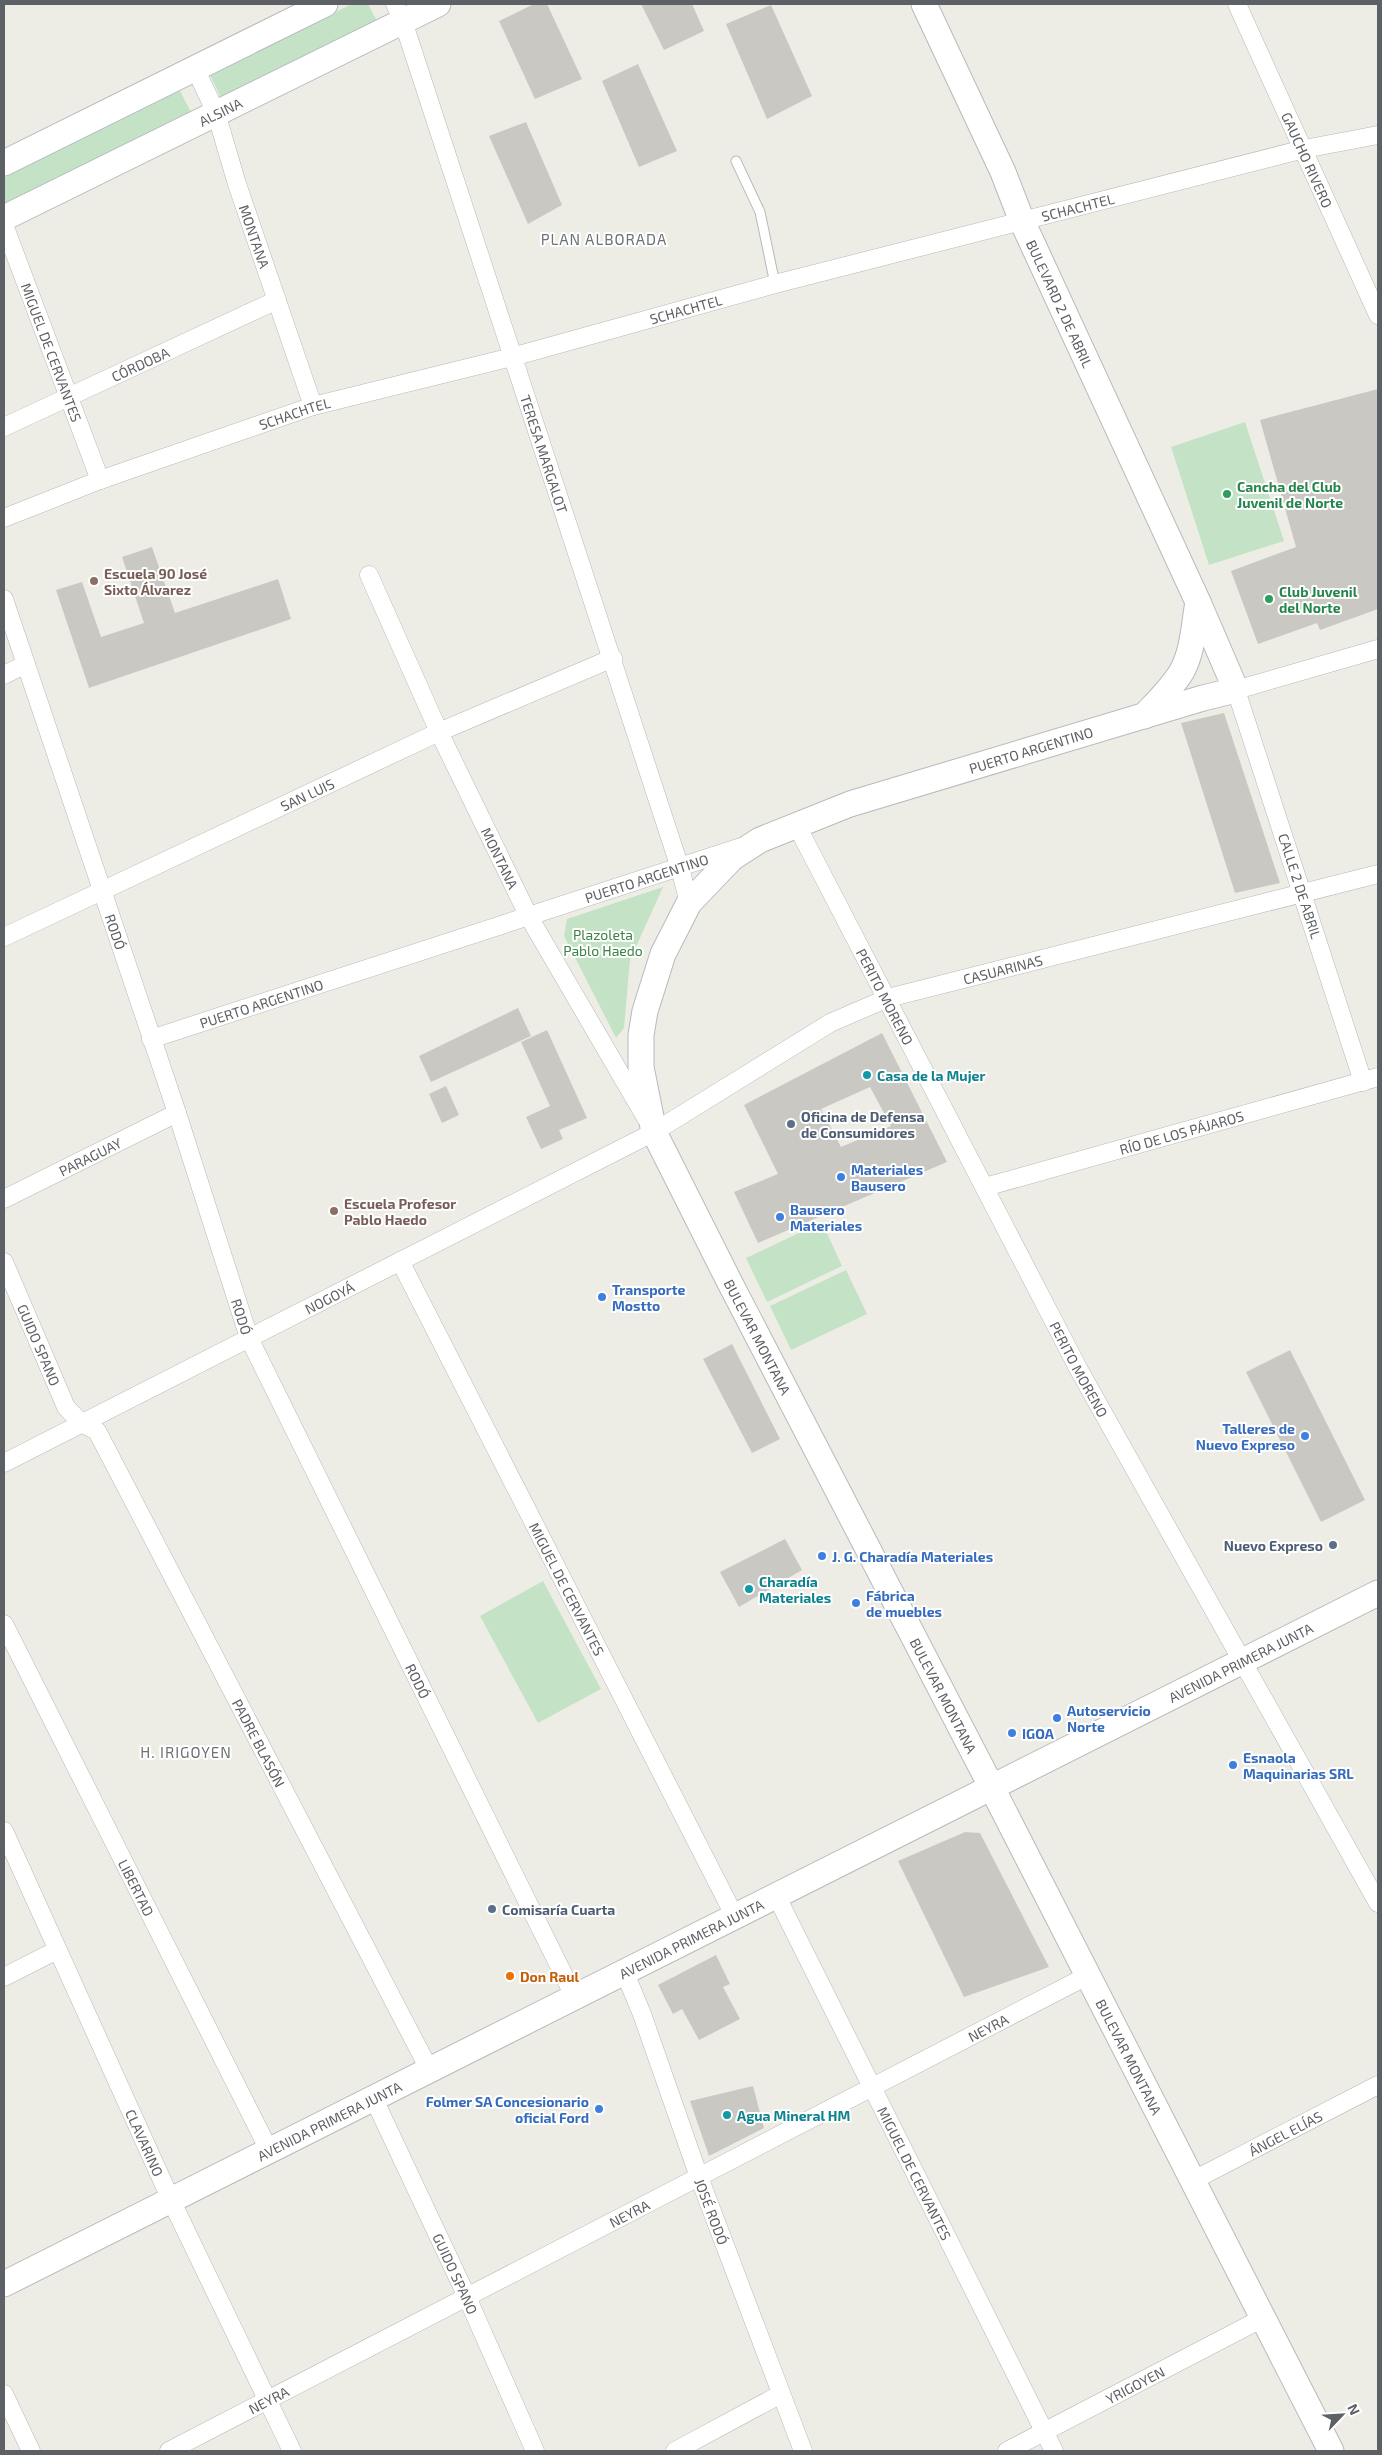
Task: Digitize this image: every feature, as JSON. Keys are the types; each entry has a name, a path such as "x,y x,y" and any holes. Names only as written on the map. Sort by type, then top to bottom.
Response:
{"main road":[{"path":"4,163 325,4"},
{"name":"ALSINA","path":"4,218 216,113 399,12 438,4"},
{"name":"BULEVARD 2 DE ABRIL","path":"924,4 1003,172 1022,220 1198,602 1236,690"},
{"path":"1198,602 1185,660 1187,684 1194,693 1203,698"},
{"path":"1144,716 1166,693 1185,660 1197,646 1216,645"},
{"name":"PUERTO ARGENTINO","path":"760,840 850,804 1203,698 1236,690"},
{"name":"BULEVAR MONTANA","path":"760,840 732,858 689,903 663,954 645,1011 641,1035 641,1067 654,1132 733,1290 991,1786 1330,2451"},
{"name":"AVENIDA PRIMERA JUNTA","path":"4,2284 1241,1660 1378,1593"}],"street":[{"name":"GAUCHO RIVERO","path":"1238,4 1378,315"},
{"name":"TERESA MARGALOT","path":"399,12 613,658 680,868 689,903"},
{"name":"MONTANA","path":"195,68 216,113 313,406"},
{"name":"SCHACHTEL","path":"4,518 100,480 313,406 512,357 775,284 1022,220 1304,149 1378,135"},
{"name":"MIGUEL DE CERVANTES","path":"4,224 100,480"},
{"name":"CÓRDOBA","path":"4,427 277,300"},
{"name":"MONTANA","path":"369,575 439,732 530,916 654,1132"},
{"name":"RODÓ","path":"4,599 177,1113 249,1338 574,1996"},
{"path":"1236,690 1378,649"},
{"name":"SAN LUIS","path":"4,937 102,889 439,732 613,658"},
{"path":"4,675 26,664"},
{"name":"CALLE 2 DE ABRIL","path":"1236,690 1302,893 1370,1079"},
{"name":"PERITO MORENO","path":"797,826 888,998 1079,1370 1377,1898"},
{"name":"PUERTO ARGENTINO","path":"151,1039 680,868 760,840"},
{"name":"CASUARINAS","path":"654,1132 830,1023 888,998 1378,874"},
{"name":"RÍO DE LOS PÁJAROS","path":"985,1187 1370,1079"},
{"name":"PARAGUAY","path":"4,1199 177,1113"},
{"name":"NOGOYÁ","path":"4,1462 654,1132"},
{"name":"MIGUEL DE CERVANTES","path":"400,1261 734,1916"},
{"name":"GUIDO SPANO","path":"4,1262 66,1407 81,1423"},
{"name":"PADRE BLASÓN","path":"81,1423 97,1431 429,2069"},
{"name":"LIBERTAD","path":"4,1624 269,2150"},
{"name":"CLAVARINO","path":"4,1831 170,2200 292,2451"},
{"name":"MIGUEL DE CERVANTES","path":"776,1895 1054,2451"},
{"path":"4,1977 57,1950"},
{"name":"JOSÉ RODÓ","path":"624,1971 642,2014 699,2177 803,2451"},
{"name":"NEYRA","path":"169,2451 1087,1976"},
{"name":"ÁNGEL ELÍAS","path":"1192,2180 1378,2085"},
{"name":"GUIDO SPANO","path":"374,2097 467,2297 534,2451"},
{"name":"YRIGOYEN","path":"1007,2451 1263,2318"},
{"path":"4,2394 31,2451"},
{"path":"675,2451 781,2394"}],"lane":[{"path":"736,161 760,212 775,284"}],"green space":[{"path":"352,4 368,4 377,21 221,98 209,73"},
{"path":"179,89 191,112 7,207 4,201 4,174"},
{"name":"Cancha del Club Juvenil de Norte","path":"1245,422 1284,541 1209,565 1171,447"},
{"name":"Plazoleta Pablo Haedo","path":"663,887 630,960 624,1028 616,1038 564,936 567,919"},
{"path":"822,1222 842,1266 767,1302 746,1258"},
{"path":"846,1270 867,1314 791,1350 770,1306"},
{"path":"543,1581 601,1689 538,1723 480,1616"}],"building":[{"path":"534,4 547,4 582,79 535,99 499,21"},
{"path":"641,4 692,4 704,31 664,50"},
{"path":"771,5 812,96 767,119 726,24"},
{"path":"638,64 677,151 639,167 602,81"},
{"path":"526,122 562,205 528,224 489,136"},
{"path":"1378,389 1378,609 1320,630 1317,623 1258,644 1231,571 1296,547 1260,420"},
{"path":"152,547 175,613 278,579 291,619 89,688 56,590 82,582 101,637 144,623 122,557"},
{"path":"1224,713 1280,883 1235,893 1181,723"},
{"path":"518,1008 531,1036 431,1082 419,1056"},
{"path":"547,1030 587,1118 559,1130 563,1139 541,1149 526,1117 550,1106 521,1042"},
{"path":"882,1033 947,1162 758,1243 734,1192 778,1174 744,1105","holes":["870,1087 891,1126 841,1147 821,1109"]},
{"path":"446,1086 459,1115 442,1123 429,1094"},
{"path":"732,1344 780,1439 752,1453 703,1359"},
{"name":"Talleres de Nuevo Expreso","path":"1290,1350 1365,1500 1321,1522 1246,1372"},
{"name":"Charadía Materiales","path":"785,1539 802,1570 739,1607 720,1572"},
{"path":"965,1832 980,1833 1049,1967 964,1997 898,1861"},
{"path":"716,1955 730,1984 723,1987 740,2019 699,2040 682,2009 673,2014 658,1985"},
{"name":"Agua Mineral HM","path":"753,2086 764,2128 709,2156 690,2101"}],"place":[{"name":"Cancha del Club Juvenil de Norte","path":"1227,494"},
{"name":"Escuela 90 José Sixto Álvarez","path":"94,581"},
{"name":"Club Juvenil del Norte","path":"1269,599"},
{"name":"Casa de la Mujer","path":"867,1075"},
{"name":"Oficina de Defensa de Consumidores","path":"791,1124"},
{"name":"Materiales Bausero","path":"841,1177"},
{"name":"Escuela Profesor Pablo Haedo","path":"334,1211"},
{"name":"Bausero Materiales","path":"780,1217"},
{"name":"Transporte Mostto","path":"602,1297"},
{"name":"Talleres de Nuevo Expreso","path":"1305,1436"},
{"name":"Nuevo Expreso","path":"1333,1545"},
{"name":"J. G. Charadía Materiales","path":"822,1556"},
{"name":"Charadía Materiales","path":"749,1589"},
{"name":"Fábrica de muebles","path":"856,1603"},
{"name":"Autoservicio Norte","path":"1057,1718"},
{"name":"IGOA","path":"1012,1733"},
{"name":"Esnaola Maquinarias SRL","path":"1233,1765"},
{"name":"Comisaría Cuarta","path":"492,1909"},
{"name":"Don Raul","path":"510,1976"},
{"name":"Folmer SA Concesionario oficial Ford","path":"599,2109"},
{"name":"Agua Mineral HM","path":"727,2115"}],"district":[{"name":"PLAN ALBORADA","path":"604,239"},
{"name":"H. IRIGOYEN","path":"186,1752"}]}
